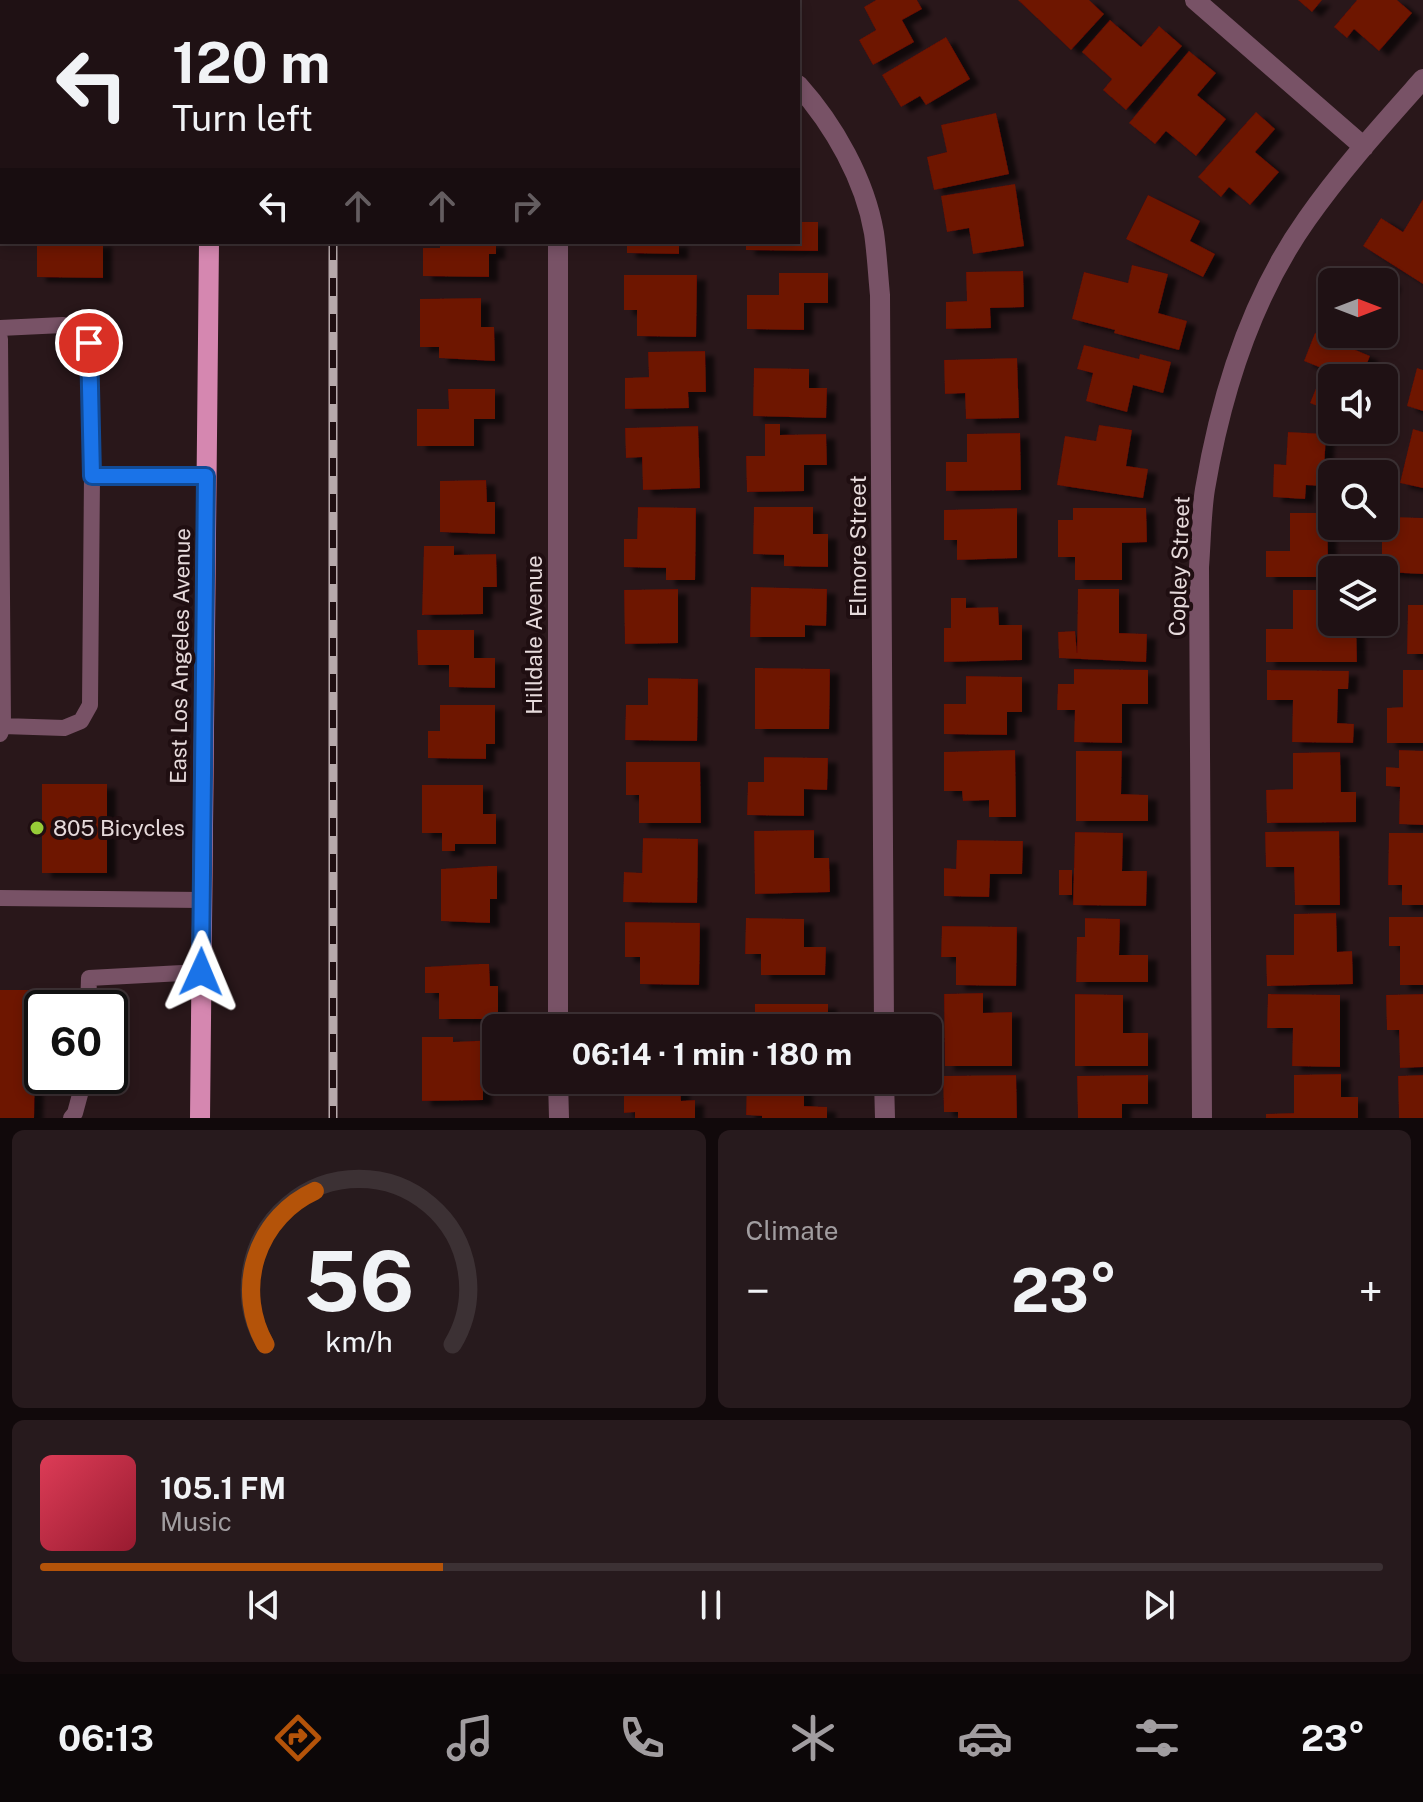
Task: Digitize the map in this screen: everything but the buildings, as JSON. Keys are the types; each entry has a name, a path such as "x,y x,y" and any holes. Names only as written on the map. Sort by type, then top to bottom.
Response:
{"main road":[{"name":"East Los Angeles Avenue","path":"200,1118 209,244"}],"street":[{"path":"1195,0 1364,147"},
{"name":"Copley Street","path":"1202,1118 1199,567 1204,492 1224,396 1260,301 1306,220 1423,79"},
{"name":"Elmore Street","path":"800,88 833,131 859,183 874,231 880,295 884,1014"},
{"name":"Hilldale Avenue","path":"558,244 558,1014"},
{"path":"558,1094 559,1118"},
{"path":"884,1094 885,1118"}],"lane":[{"path":"0,328 63,325 81,330 89,343 92,476 90,705 81,721 64,728 1,730 0,339"},
{"path":"92,476 206,476"},
{"path":"0,898 202,900"},
{"path":"89,990 89,978 201,972"},
{"path":"71,1118 80,1094"}],"railway":[{"path":"333,244 333,1118"}],"place":[{"name":"805 Bicycles","path":"37,828"}],"route":[{"path":"89,343 92,476 206,476 201,972"}]}
